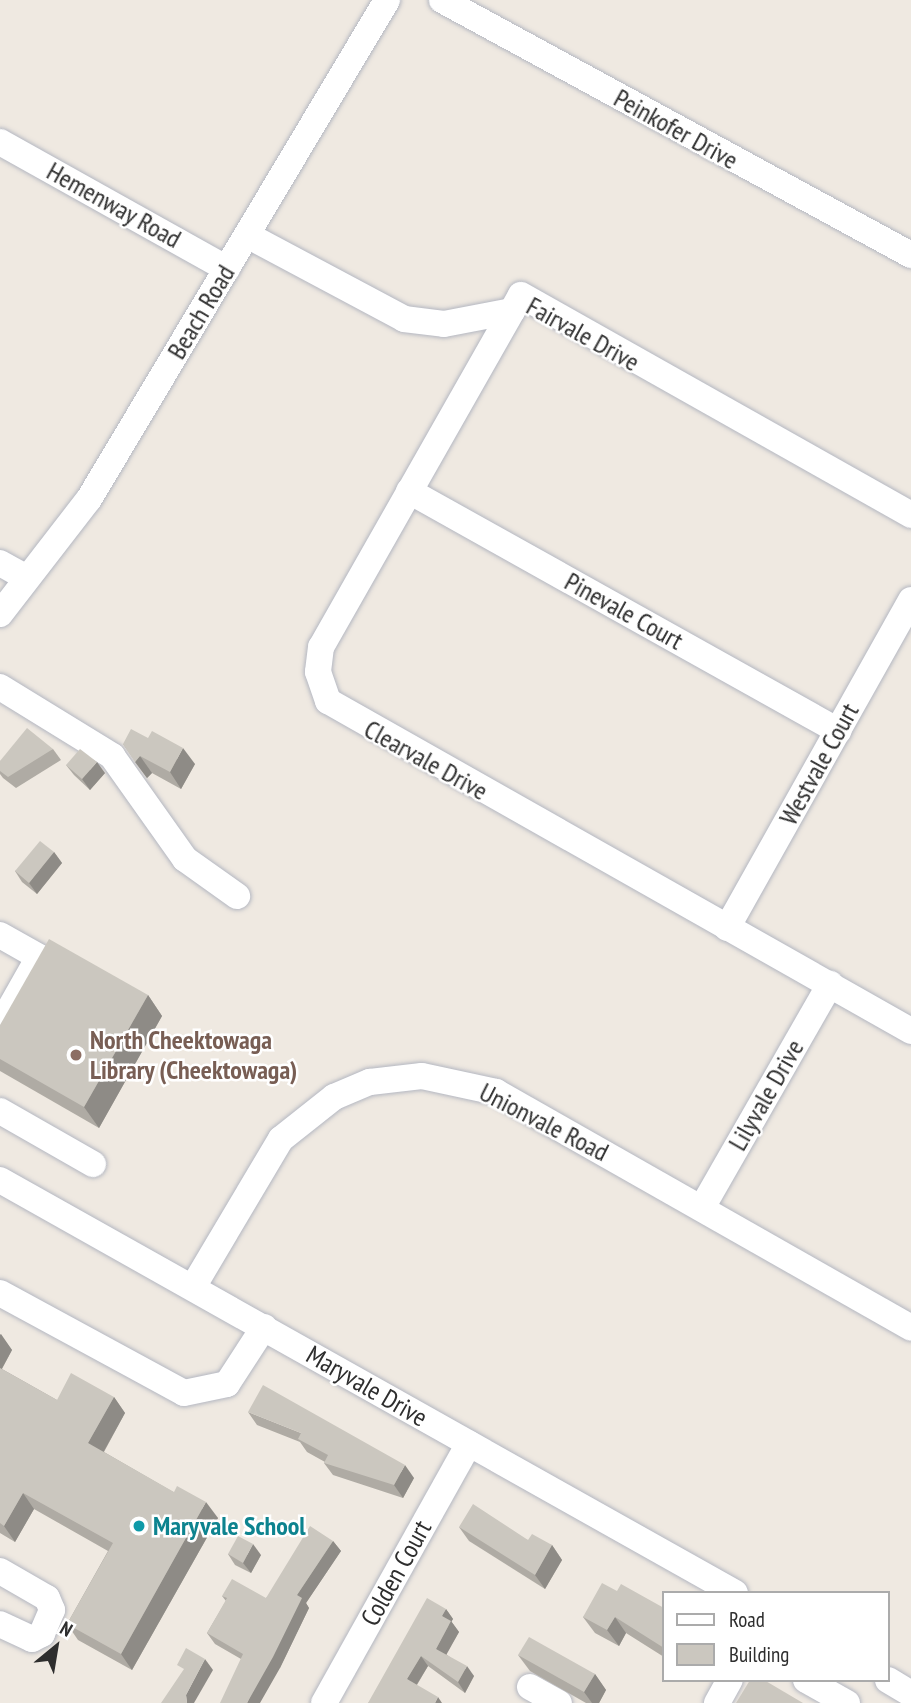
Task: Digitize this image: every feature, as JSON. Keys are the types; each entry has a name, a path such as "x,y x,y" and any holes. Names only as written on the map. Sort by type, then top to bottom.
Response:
{"street":[{"name":"Beach Road","path":"0,614 89,499 387,0"},
{"name":"Peinkofer Drive","path":"442,0 911,255"},
{"name":"Hemenway Road","path":"0,142 227,269"},
{"name":"Fairvale Drive","path":"247,235 404,319 444,324 512,312 521,295 911,515"},
{"name":"Clearvale Drive","path":"512,312 321,648 318,672 328,701 911,1031"},
{"name":"Pinevale Court","path":"409,491 838,731"},
{"path":"0,563 27,578"},
{"name":"Westvale Court","path":"727,928 911,600"},
{"path":"0,687 112,756 185,859 237,896"},
{"path":"0,935 39,957 0,1026"},
{"name":"Lilyvale Drive","path":"703,1206 830,984"},
{"name":"Unionvale Road","path":"192,1287 281,1139 334,1097 388,1078 445,1078 496,1092 703,1206 911,1328"},
{"path":"0,1111 93,1164"},
{"name":"Maryvale Drive","path":"1,1183 264,1327 731,1591"},
{"path":"0,1293 184,1393 227,1384 264,1327"},
{"name":"Colden Court","path":"324,1703 469,1444"},
{"path":"0,1572 47,1598 51,1610 42,1634 32,1639 0,1624"},
{"path":"890,1681 911,1694"},
{"path":"717,1703 729,1682"},
{"path":"810,1682 847,1703"},
{"path":"530,1687 559,1703"}],"building":[{"path":"27,728 53,749 8,777 0,771 0,761"},
{"path":"131,729 148,738 152,731 183,748 170,772 140,756 135,762 123,744"},
{"path":"80,749 97,762 82,779 66,765"},
{"path":"40,841 54,852 29,883 15,871"},
{"path":"49,939 148,995 84,1107 0,1059 0,1025"},
{"name":"Maryvale School","path":"0,1368 57,1400 71,1373 114,1397 88,1443 174,1492 177,1486 206,1502 121,1654 67,1624 113,1543 23,1493 4,1526 0,1523"},
{"path":"263,1385 405,1465 394,1485 324,1463 328,1455 298,1439 301,1433 248,1412"},
{"path":"473,1504 528,1540 532,1534 552,1545 535,1575 459,1527"},
{"path":"310,1526 333,1541 297,1595 302,1598 247,1703 220,1703 243,1654 207,1633 227,1598 222,1596 232,1579 266,1598"},
{"path":"238,1536 253,1544 243,1563 228,1554"},
{"path":"602,1583 617,1591 621,1584 662,1607 662,1647 615,1617 607,1630 583,1617"},
{"path":"427,1598 446,1609 442,1616 451,1621 436,1649 467,1666 458,1682 421,1656 407,1679 438,1697 435,1703 368,1703"},
{"path":"529,1637 595,1674 584,1692 518,1655"},
{"path":"186,1648 205,1659 186,1695 187,1703 161,1703 184,1669 177,1665"},
{"path":"749,1682 767,1682 803,1703 736,1703"}],"place":[{"name":"North Cheektowaga Library (Cheektowaga)","path":"76,1055"},
{"name":"Maryvale School","path":"139,1526"}]}
